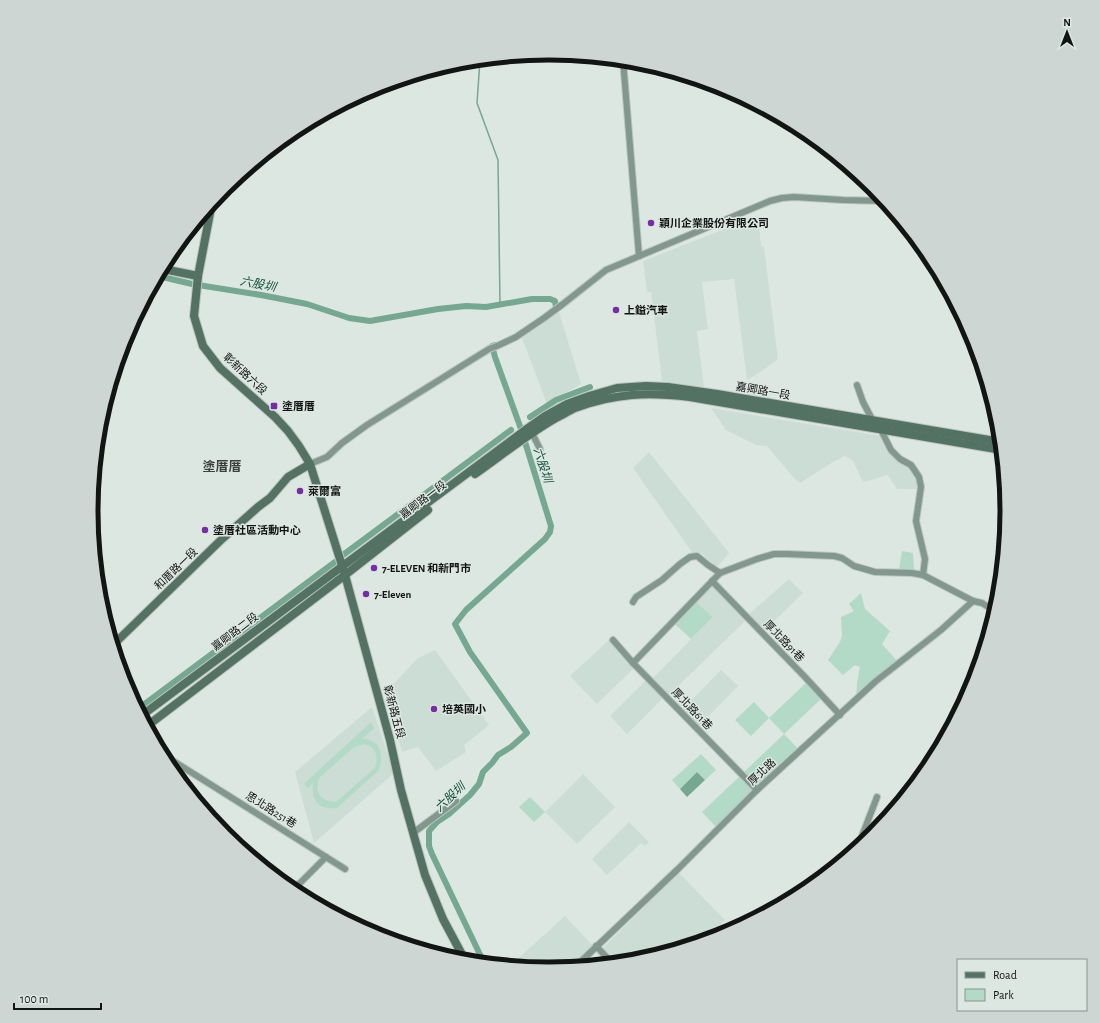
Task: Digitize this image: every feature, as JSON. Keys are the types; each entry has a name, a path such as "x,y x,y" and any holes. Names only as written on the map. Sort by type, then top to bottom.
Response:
{"street":[{"path":"623,66 639,256"},
{"path":"310,464 327,457 342,443 367,425 490,349 516,337 563,304 606,270 770,201 794,197 877,201"},
{"path":"168,270 198,276 210,214"},
{"name":"彰新路六段","path":"198,276 194,316 203,346 220,368 280,422 299,446 310,464"},
{"path":"857,385 863,402 873,421 881,430 891,450 900,459 911,465 919,477 921,487 916,521 925,559 924,575"},
{"name":"嘉卿路一段","path":"343,571 514,443 545,416 567,404 617,388 646,386 668,387 995,441"},
{"name":"嘉卿路一段","path":"530,430 574,409 603,399 632,394 653,394 690,398 996,449"},
{"path":"530,430 540,449"},
{"name":"彰新路五段","path":"310,464 343,571 390,740 401,790 428,882 443,919 462,954"},
{"name":"和厝路一段","path":"117,641 222,539 270,498 288,476 310,464"},
{"path":"633,663 720,573 774,554 834,556 842,558 854,566 875,572 924,575 973,601 982,602 990,608"},
{"path":"633,602 636,597 662,580 690,557 697,556 720,573"},
{"name":"嘉卿路二段","path":"146,713 343,571"},
{"name":"嘉卿路二段","path":"151,723 343,571"},
{"name":"厚北路91巷","path":"712,581 840,715"},
{"name":"厚北路","path":"580,962 678,869 757,790 876,681 941,630 973,601"},
{"name":"厚北路61巷","path":"614,640 633,663 757,790"},
{"name":"思北路251巷","path":"173,761 345,869"},
{"path":"863,837 877,797"},
{"path":"413,833 456,801"},
{"path":"297,885 326,856"},
{"path":"596,946 608,959"}],"shaded area":[{"path":"758,216 761,246 764,247 778,359 747,380 734,279 702,282 708,329 697,331 704,387 662,381 651,292 647,292 643,261"},
{"path":"559,312 581,384 547,404 522,338"},
{"path":"711,408 881,436 887,449 911,470 916,478 917,489 897,489 888,475 863,482 853,461 845,456 800,483 767,446 756,445 726,430"},
{"path":"649,452 729,553 718,566 716,566 701,553 694,555 633,468"},
{"path":"789,579 803,593 765,630 749,614"},
{"path":"714,585 747,619 669,695 653,678 713,617 696,602"},
{"path":"609,640 635,667 597,704 570,676"},
{"name":"培英國小","path":"435,650 489,725 464,745 466,752 436,771 418,747 402,752 386,692 418,658"},
{"path":"721,670 738,686 699,726 683,709"},
{"path":"647,679 664,697 627,734 610,716"},
{"path":"372,707 394,773 314,843 295,772"},
{"path":"697,772 705,780 687,797 680,789"},
{"path":"583,774 615,807 577,844 545,812"},
{"path":"629,822 649,842 645,846 641,843 607,875 592,859"},
{"path":"679,873 725,920 713,932 674,945 671,942 665,948 612,958 602,949"},
{"path":"565,916 594,947 580,962 550,963 515,961"}],"green space":[{"path":"902,551 913,553 914,569 899,569"},
{"path":"861,593 865,609 890,631 882,644 897,661 856,701 860,667 855,665 843,675 828,660 840,642 842,636 841,617 854,611 849,604"},
{"path":"696,602 713,617 691,639 674,623"},
{"path":"807,682 822,698 784,734 769,718"},
{"path":"754,702 769,718 751,736 735,720"},
{"path":"371,722 374,728 362,739 367,739 378,746 381,754 381,762 378,771 337,808 321,806 313,795 313,783 308,788 304,784","holes":["365,744 369,745 376,753 377,760 375,768 336,802 325,800 320,796 317,788 319,778 353,748"]},
{"path":"784,734 800,751 760,787 757,786 744,772"},
{"path":"701,754 716,770 705,780 697,772 680,789 672,780"},
{"path":"741,775 754,789 718,829 702,812"},
{"path":"530,797 545,812 534,822 519,807"}],"waterway":[{"path":"480,66 477,103 498,160 500,305"},
{"name":"六股圳","path":"164,277 192,284 307,304 349,318 370,321 438,309 466,306 486,307 532,299 550,299 555,301 556,307 553,312"},
{"name":"六股圳","path":"481,957 432,854 429,846 429,831 437,822 449,814 470,795 479,784 483,772 498,755 511,747 527,733 470,652 455,624 466,610 545,539 550,532 551,526 521,429 495,357 492,346 495,345"},
{"path":"530,417 556,400 590,387"},
{"path":"343,555 511,430"},
{"path":"142,706 335,562"}],"place":[{"name":"穎川企業股份有限公司","path":"651,223"},
{"name":"上鎰汽車","path":"616,310"},
{"name":"塗厝厝","path":"274,406"},
{"name":"萊爾富","path":"300,491"},
{"name":"塗厝社區活動中心","path":"205,530"},
{"name":"7-ELEVEN 和新門市","path":"374,568"},
{"name":"7-Eleven","path":"366,594"},
{"name":"培英國小","path":"434,709"}],"district":[{"name":"塗厝厝","path":"222,467"}]}
